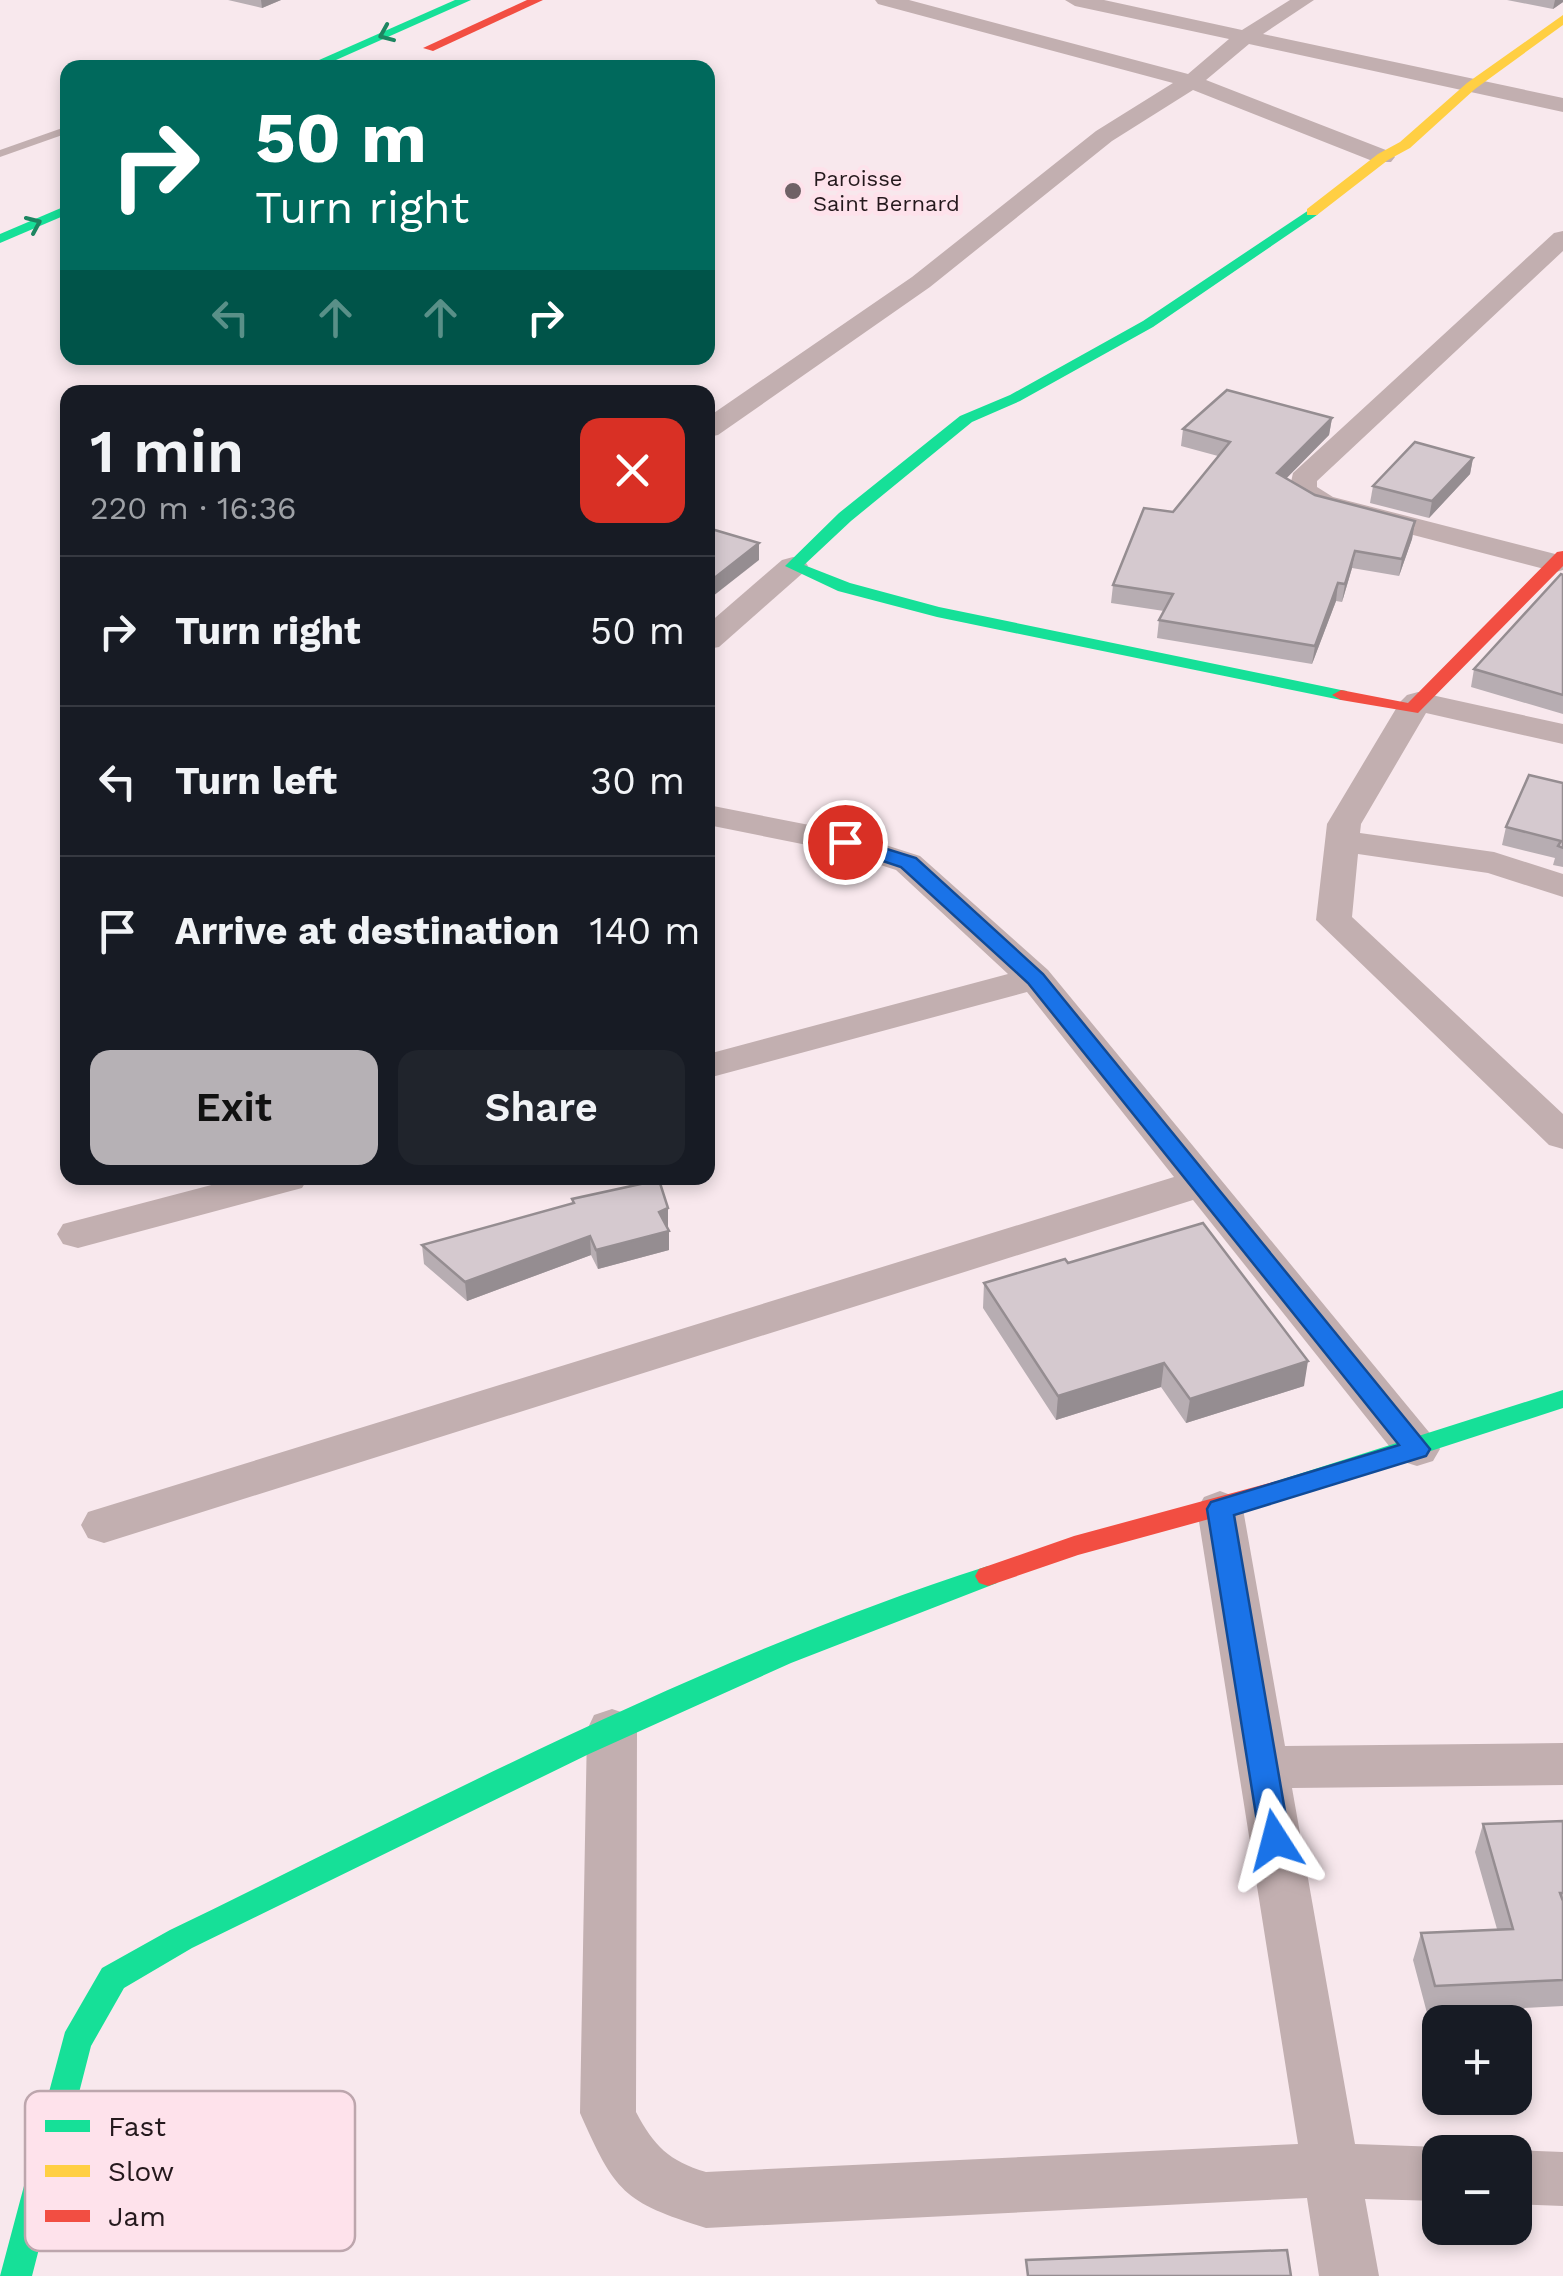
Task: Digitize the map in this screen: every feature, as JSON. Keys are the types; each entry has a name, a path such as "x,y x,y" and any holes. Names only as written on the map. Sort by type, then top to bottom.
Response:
{"street":[{"path":"326,60 465,0"},
{"path":"402,60 537,0"},
{"path":"885,0 1191,82 1383,156"},
{"path":"1075,0 1563,105"},
{"path":"715,424 921,282 1104,136 1191,82 1246,36 1304,0"},
{"path":"715,634 845,517 966,419 1015,398 1148,324 1300,221 1383,156 1405,145 1471,86 1563,19"},
{"path":"0,239 60,213"},
{"path":"1560,559 1323,503 1303,490 1303,479 1563,238"},
{"path":"1560,559 1415,706 1344,824 1334,920 1563,1136"},
{"path":"792,566 844,587 937,612 1563,734"},
{"path":"715,816 845,842 908,863 1035,978 1417,1449"},
{"path":"1340,841 1494,863 1563,886"},
{"path":"715,1064 1035,978"},
{"path":"104,1525 1201,1183"},
{"path":"78,1234 262,1185"},
{"path":"63,2091 76,2042 113,1978 181,1940 612,1730 917,1600 1074,1546 1220,1509 1417,1449 1563,1399"},
{"path":"1220,1509 1348,2276"},
{"path":"612,1730 608,2114 635,2170 660,2187 706,2200 1331,2170 1422,2173"},
{"path":"1263,1767 1563,1764"},
{"path":"1532,2179 1563,2180"},
{"path":"15,2276 25,2238"}],"lane":[{"path":"0,154 60,131"}],"building":[{"path":"1227,390 1332,418 1277,473 1315,495 1415,521 1402,559 1355,551 1345,584 1338,583 1315,646 1159,620 1173,594 1113,585 1144,508 1173,512 1230,442 1183,429"},
{"path":"1415,442 1473,458 1432,501 1373,486"},
{"path":"715,530 759,543 715,578"},
{"path":"1561,574 1563,695 1474,669"},
{"path":"1529,775 1563,783 1563,848 1558,846 1561,841 1506,827"},
{"path":"636,1185 661,1185 668,1208 659,1212 669,1231 596,1250 590,1236 465,1282 422,1245 574,1203 572,1199"},
{"path":"1203,1223 1308,1361 1190,1399 1164,1363 1058,1396 984,1283 1065,1259 1068,1263"},
{"path":"1563,1821 1563,1980 1435,1986 1421,1933 1513,1929 1483,1824"},
{"path":"1287,2250 1291,2276 1028,2276 1026,2260"}],"traffic: fast":[{"path":"326,60 465,0"},
{"path":"1312,212 1148,324 1015,398 966,419 845,517 793,566 844,587 937,612 1341,695"},
{"path":"0,239 60,213"},
{"path":"1277,1491 1563,1399"},
{"path":"63,2091 76,2042 113,1978 181,1939 680,1699 781,1655 988,1576"},
{"path":"15,2276 25,2238"}],"traffic: slow":[{"path":"1312,212 1383,157 1405,145 1471,86 1563,19"}],"traffic: jam":[{"path":"429,48 537,0"},
{"path":"1341,695 1412,709 1563,556"},
{"path":"988,1576 1074,1546 1277,1491"}],"place":[{"name":"Paroisse Saint Bernard","path":"793,191"}],"route":[{"path":"845,842 908,863 1035,978 1417,1449 1220,1509 1275,1840"}]}
